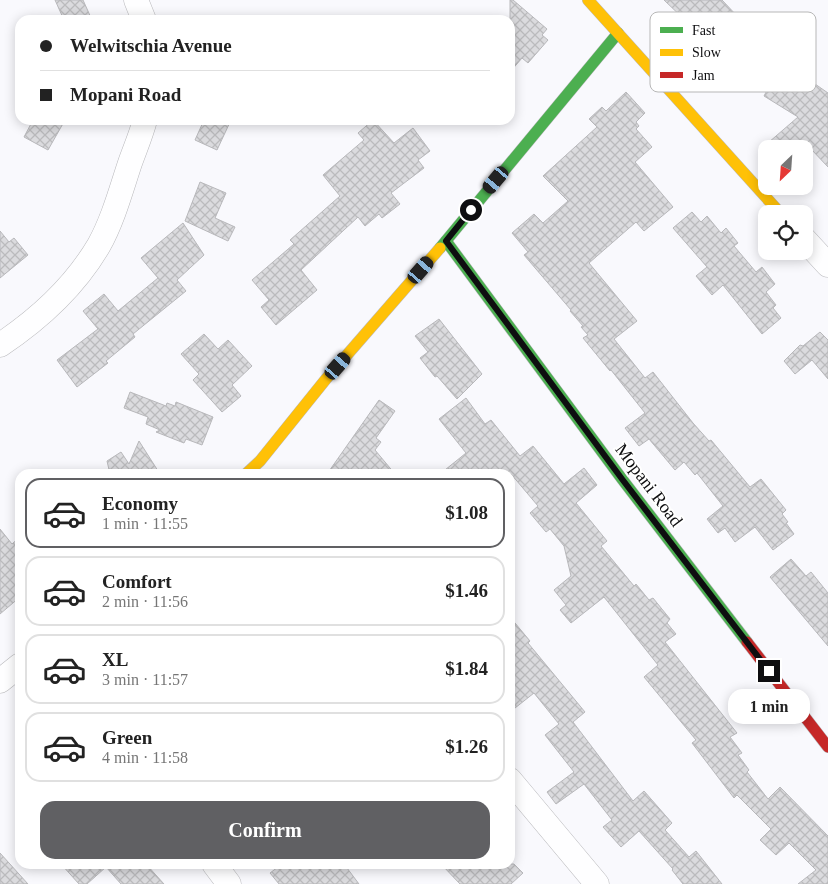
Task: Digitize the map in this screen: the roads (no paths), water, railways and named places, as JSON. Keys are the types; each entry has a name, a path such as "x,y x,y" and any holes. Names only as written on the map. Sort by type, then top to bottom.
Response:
{"street":[{"path":"136,0 142,15"},
{"path":"588,0 650,69"},
{"path":"253,469 618,33"},
{"path":"671,92 773,205"},
{"path":"0,345 57,300 81,273 100,244 118,200 143,125"},
{"name":"Mopani Road","path":"446,241 663,533 828,748"},
{"path":"813,248 828,265"},
{"path":"0,681 15,668"},
{"path":"515,786 597,884"},
{"path":"218,869 230,884"}]}
